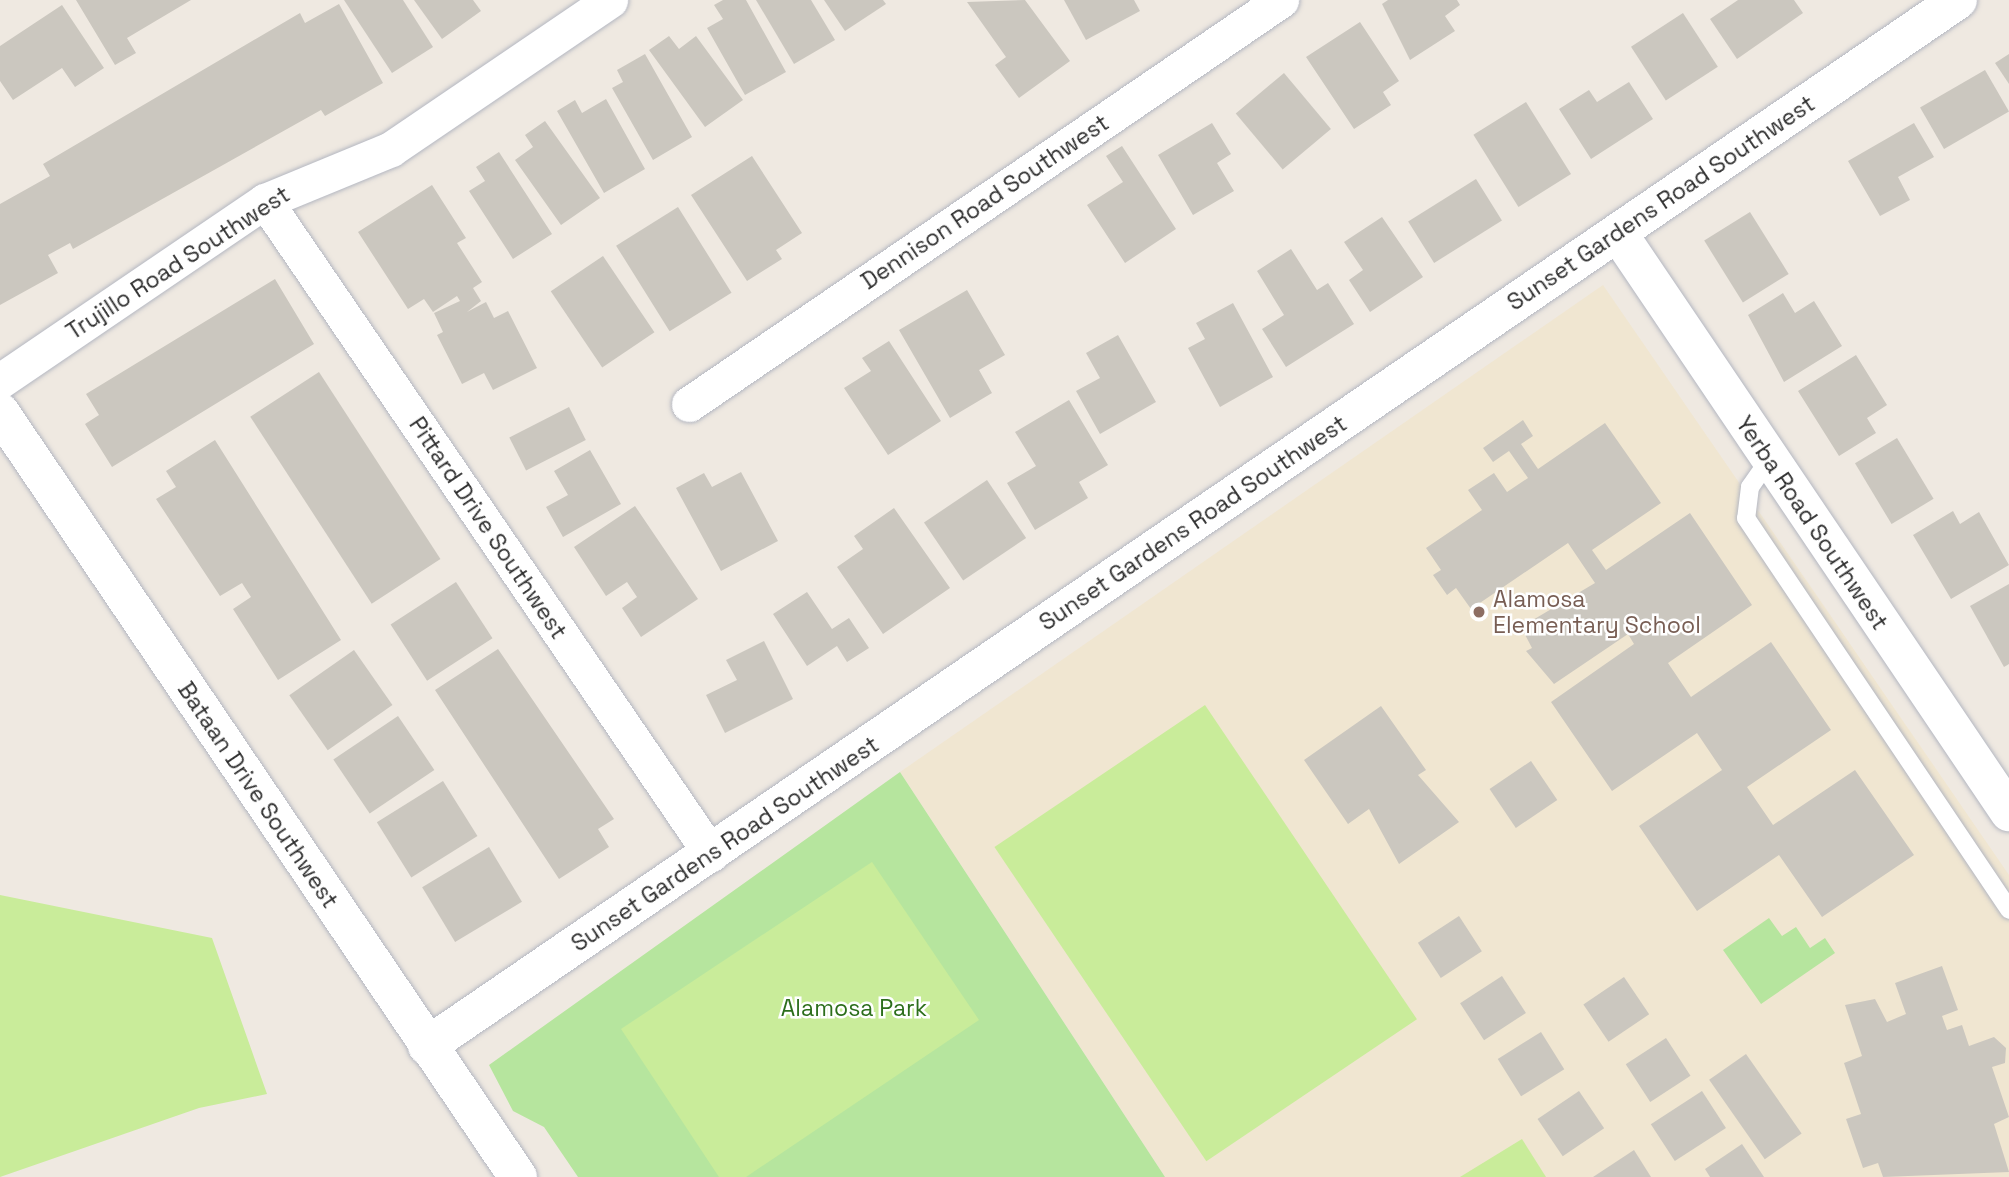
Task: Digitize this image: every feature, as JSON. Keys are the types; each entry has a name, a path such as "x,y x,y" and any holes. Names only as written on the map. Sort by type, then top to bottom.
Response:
{"street":[{"name":"Trujillo Road Southwest","path":"0,381 265,201 391,149 610,0"},
{"name":"Dennison Road Southwest","path":"689,404 1281,0"},
{"name":"Sunset Gardens Road Southwest","path":"427,1046 1958,0"},
{"name":"Pittard Drive Southwest","path":"265,201 711,854"},
{"name":"Yerba Road Southwest","path":"1618,233 2009,812"},
{"name":"Bataan Drive Southwest","path":"0,412 517,1177"}],"lane":[{"path":"1769,460 1750,487 1746,518 2009,911"}],"shaded area":[{"name":"Alamosa Elementary School","path":"1603,285 2009,875 2009,1177 1165,1177 900,772"}],"green space":[{"path":"1205,705 1417,1019 1206,1161 994,847"},
{"name":"Alamosa Park","path":"900,772 1165,1177 578,1177 544,1127 513,1111 489,1065"},
{"path":"872,862 979,1020 746,1177 719,1177 621,1029"},
{"path":"0,895 212,938 267,1094 199,1108 0,1177"},
{"path":"1769,918 1782,936 1796,927 1810,948 1825,938 1835,953 1761,1004 1723,950"},
{"path":"1522,1139 1546,1177 1460,1177"}],"building":[{"path":"76,0 191,0 127,38 136,53 115,65"},
{"path":"344,0 403,0 433,47 392,73"},
{"path":"414,0 473,0 481,11 442,39"},
{"path":"723,0 746,0 786,72 745,95 707,28 723,19 714,5"},
{"path":"756,0 811,0 835,40 794,64"},
{"path":"824,0 883,0 886,4 845,31"},
{"path":"1025,0 1070,61 1019,98 995,65 1006,57 967,2"},
{"path":"1064,0 1134,0 1140,11 1086,40"},
{"path":"1388,0 1457,0 1460,5 1445,16 1455,31 1410,60 1382,4"},
{"path":"1738,0 1794,0 1803,13 1737,59 1710,19"},
{"path":"339,4 383,83 325,116 321,110 73,249 70,243 48,255 58,273 0,305 0,204 50,176 43,164 300,13 305,23"},
{"path":"62,5 104,68 75,87 62,68 13,100 0,81 0,46"},
{"path":"1683,13 1718,67 1666,100 1631,47"},
{"path":"1360,22 1399,81 1383,92 1391,105 1354,129 1306,57"},
{"path":"669,36 679,49 696,36 743,100 705,127 649,50"},
{"path":"645,54 692,137 653,160 612,88 623,82 617,70"},
{"path":"2009,54 2009,84 1995,63"},
{"path":"1985,70 2009,112 1944,149 1920,108"},
{"path":"1284,73 1331,129 1283,169 1236,113"},
{"path":"1629,82 1653,119 1591,159 1559,109 1589,90 1597,102"},
{"path":"606,99 645,169 604,193 557,111 575,100 582,113"},
{"path":"1526,102 1571,174 1518,207 1473,135"},
{"path":"545,121 600,198 561,225 515,160 533,147 525,135"},
{"path":"1212,123 1231,154 1217,163 1234,191 1193,215 1158,155"},
{"path":"1914,123 1934,157 1898,177 1910,200 1880,216 1848,161"},
{"path":"1122,146 1176,229 1125,263 1087,205 1123,182 1106,156"},
{"path":"499,152 552,234 513,259 469,191 485,181 476,167"},
{"path":"752,156 802,233 776,250 782,259 747,281 691,195"},
{"path":"1476,179 1502,221 1434,263 1408,221"},
{"path":"432,185 466,238 457,243 482,282 473,288 481,301 467,312 486,302 494,318 508,311 537,368 493,390 484,373 462,384 437,335 443,332 434,313 460,301 457,296 433,312 424,299 408,309 358,232"},
{"path":"678,207 732,293 670,331 616,246"},
{"path":"1750,212 1789,274 1743,303 1704,241"},
{"path":"1382,217 1423,277 1370,312 1349,280 1363,270 1344,242"},
{"path":"1291,249 1317,290 1328,283 1354,324 1286,367 1262,329 1284,315 1257,271"},
{"path":"603,256 654,332 602,368 551,291"},
{"path":"275,279 314,344 112,467 85,424 99,415 86,394"},
{"path":"967,290 1005,355 979,370 992,393 950,418 899,330"},
{"path":"1783,293 1795,313 1814,301 1842,346 1784,382 1748,315"},
{"path":"1233,303 1273,377 1220,407 1188,348 1205,339 1196,323"},
{"path":"1118,335 1156,402 1100,434 1076,391 1100,378 1086,353"},
{"path":"889,341 941,421 888,455 844,388 871,371 862,358"},
{"path":"1856,355 1887,405 1867,418 1876,433 1839,456 1798,391"},
{"path":"319,372 440,559 372,604 250,417"},
{"path":"1069,400 1108,465 1079,482 1088,498 1035,530 1007,483 1036,466 1015,432"},
{"path":"569,407 586,440 526,470 509,437"},
{"path":"1523,420 1533,436 1521,444 1538,469 1605,423 1661,503 1592,550 1606,570 1690,513 1752,605 1668,663 1691,697 1771,642 1831,730 1747,787 1773,825 1855,770 1914,855 1822,917 1779,855 1697,911 1639,826 1722,770 1697,733 1612,791 1551,702 1634,644 1628,634 1554,684 1526,651 1532,648 1521,627 1595,583 1568,543 1471,609 1456,588 1447,595 1433,575 1441,570 1426,548 1482,510 1468,490 1494,473 1507,492 1528,478 1509,451 1493,462 1483,448"},
{"path":"1897,438 1934,499 1892,524 1855,463"},
{"path":"215,440 341,640 278,680 233,609 251,597 242,583 220,596 156,499 176,487 166,471"},
{"path":"590,450 621,504 563,537 546,507 568,495 554,471"},
{"path":"741,472 778,541 721,571 676,488 704,473 712,487"},
{"path":"987,480 1026,538 963,581 924,522"},
{"path":"635,506 698,599 641,637 622,608 637,597 627,582 606,596 574,547"},
{"path":"894,508 950,588 883,634 837,567 863,549 854,536"},
{"path":"1953,511 1960,524 1979,512 2009,565 1951,599 1913,535"},
{"path":"456,582 492,638 427,681 391,624"},
{"path":"2009,584 2009,664 2004,667 1970,606"},
{"path":"807,592 832,629 849,618 869,648 847,662 837,646 807,666 773,614"},
{"path":"764,641 793,699 725,733 706,695 737,680 726,660"},
{"path":"498,649 614,819 598,829 609,847 559,879 435,690"},
{"path":"354,650 392,705 328,750 289,695"},
{"path":"1381,706 1426,770 1418,775 1459,822 1399,864 1369,809 1348,824 1304,760"},
{"path":"398,716 434,770 370,814 333,760"},
{"path":"1531,761 1557,800 1516,828 1490,789"},
{"path":"443,781 477,836 411,877 377,822"},
{"path":"489,847 522,902 455,942 422,887"},
{"path":"1459,916 1482,951 1441,978 1418,943"},
{"path":"1942,966 1958,1010 1942,1016 1947,1030 1962,1025 1969,1046 1994,1037 2006,1048 2005,1063 1992,1067 2009,1117 1994,1124 2009,1172 1883,1177 1878,1163 1863,1168 1846,1119 1861,1114 1844,1063 1862,1056 1845,1005 1875,999 1887,1022 1906,1014 1895,983"},
{"path":"1502,976 1526,1013 1484,1040 1460,1003"},
{"path":"1624,977 1649,1014 1609,1042 1583,1004"},
{"path":"1541,1032 1564,1069 1521,1096 1498,1059"},
{"path":"1666,1038 1691,1076 1650,1102 1626,1064"},
{"path":"1746,1054 1802,1133 1765,1159 1709,1080"},
{"path":"1579,1091 1604,1128 1563,1156 1538,1119"},
{"path":"1702,1091 1726,1128 1675,1161 1651,1124"},
{"path":"1742,1144 1764,1177 1710,1177 1705,1169"},
{"path":"1634,1150 1651,1177 1593,1177"}],"place":[{"name":"Alamosa Elementary School","path":"1479,612"}]}
